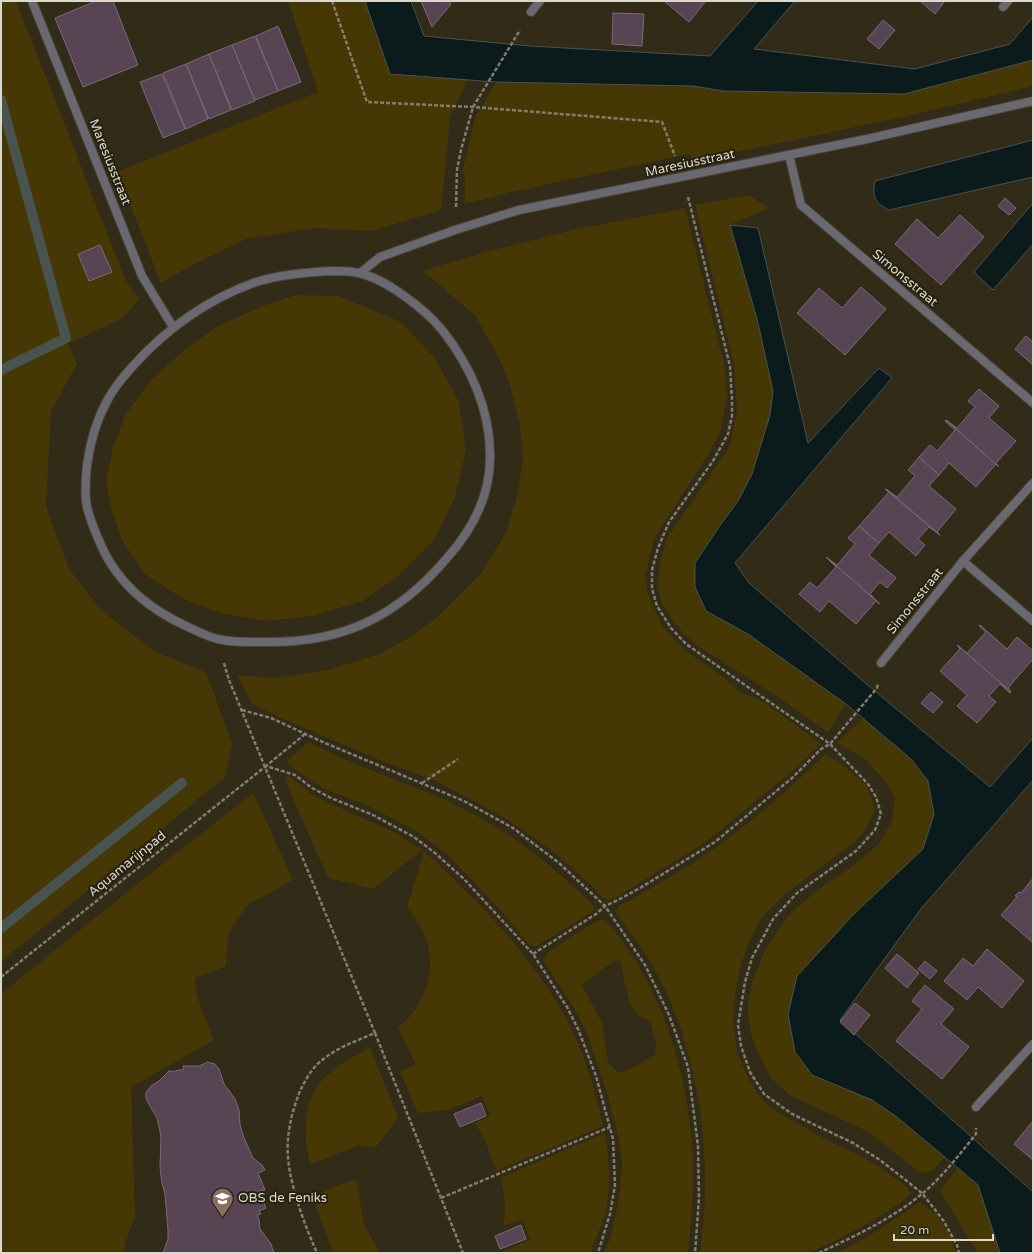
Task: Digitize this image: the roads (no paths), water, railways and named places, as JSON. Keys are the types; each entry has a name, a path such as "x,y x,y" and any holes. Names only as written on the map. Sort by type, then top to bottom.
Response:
{"street":[{"name":"Maresiusstraat","path":"32,1 142,276 173,327"},
{"path":"531,12 540,1"},
{"name":"Maresiusstraat","path":"360,273 380,257 455,230 519,210 684,177 972,116 1033,101"},
{"name":"Simonsstraat","path":"788,155 801,205 1033,403"},
{"path":"334,271 360,273 382,282 402,294 421,309 438,326 456,349 471,374 481,402 488,429 490,456 487,483 481,504 472,524 460,543 431,577 415,592 397,606 369,622 339,634 309,640 279,643 217,639 195,631 158,611 130,589 118,575 100,542 87,507 86,479 89,450 96,425 107,400 124,376 143,354 173,327 206,305 257,282 284,276 309,272 334,271"},
{"name":"Simonsstraat","path":"881,663 963,561 1033,483"},
{"path":"963,561 1033,620"},
{"path":"976,1107 1033,1044"}],"waterway":[{"path":"1,100 66,338 1,370"},
{"path":"1,928 182,783"}],"place":[{"name":"OBS de Feniks","path":"223,1218"}]}
